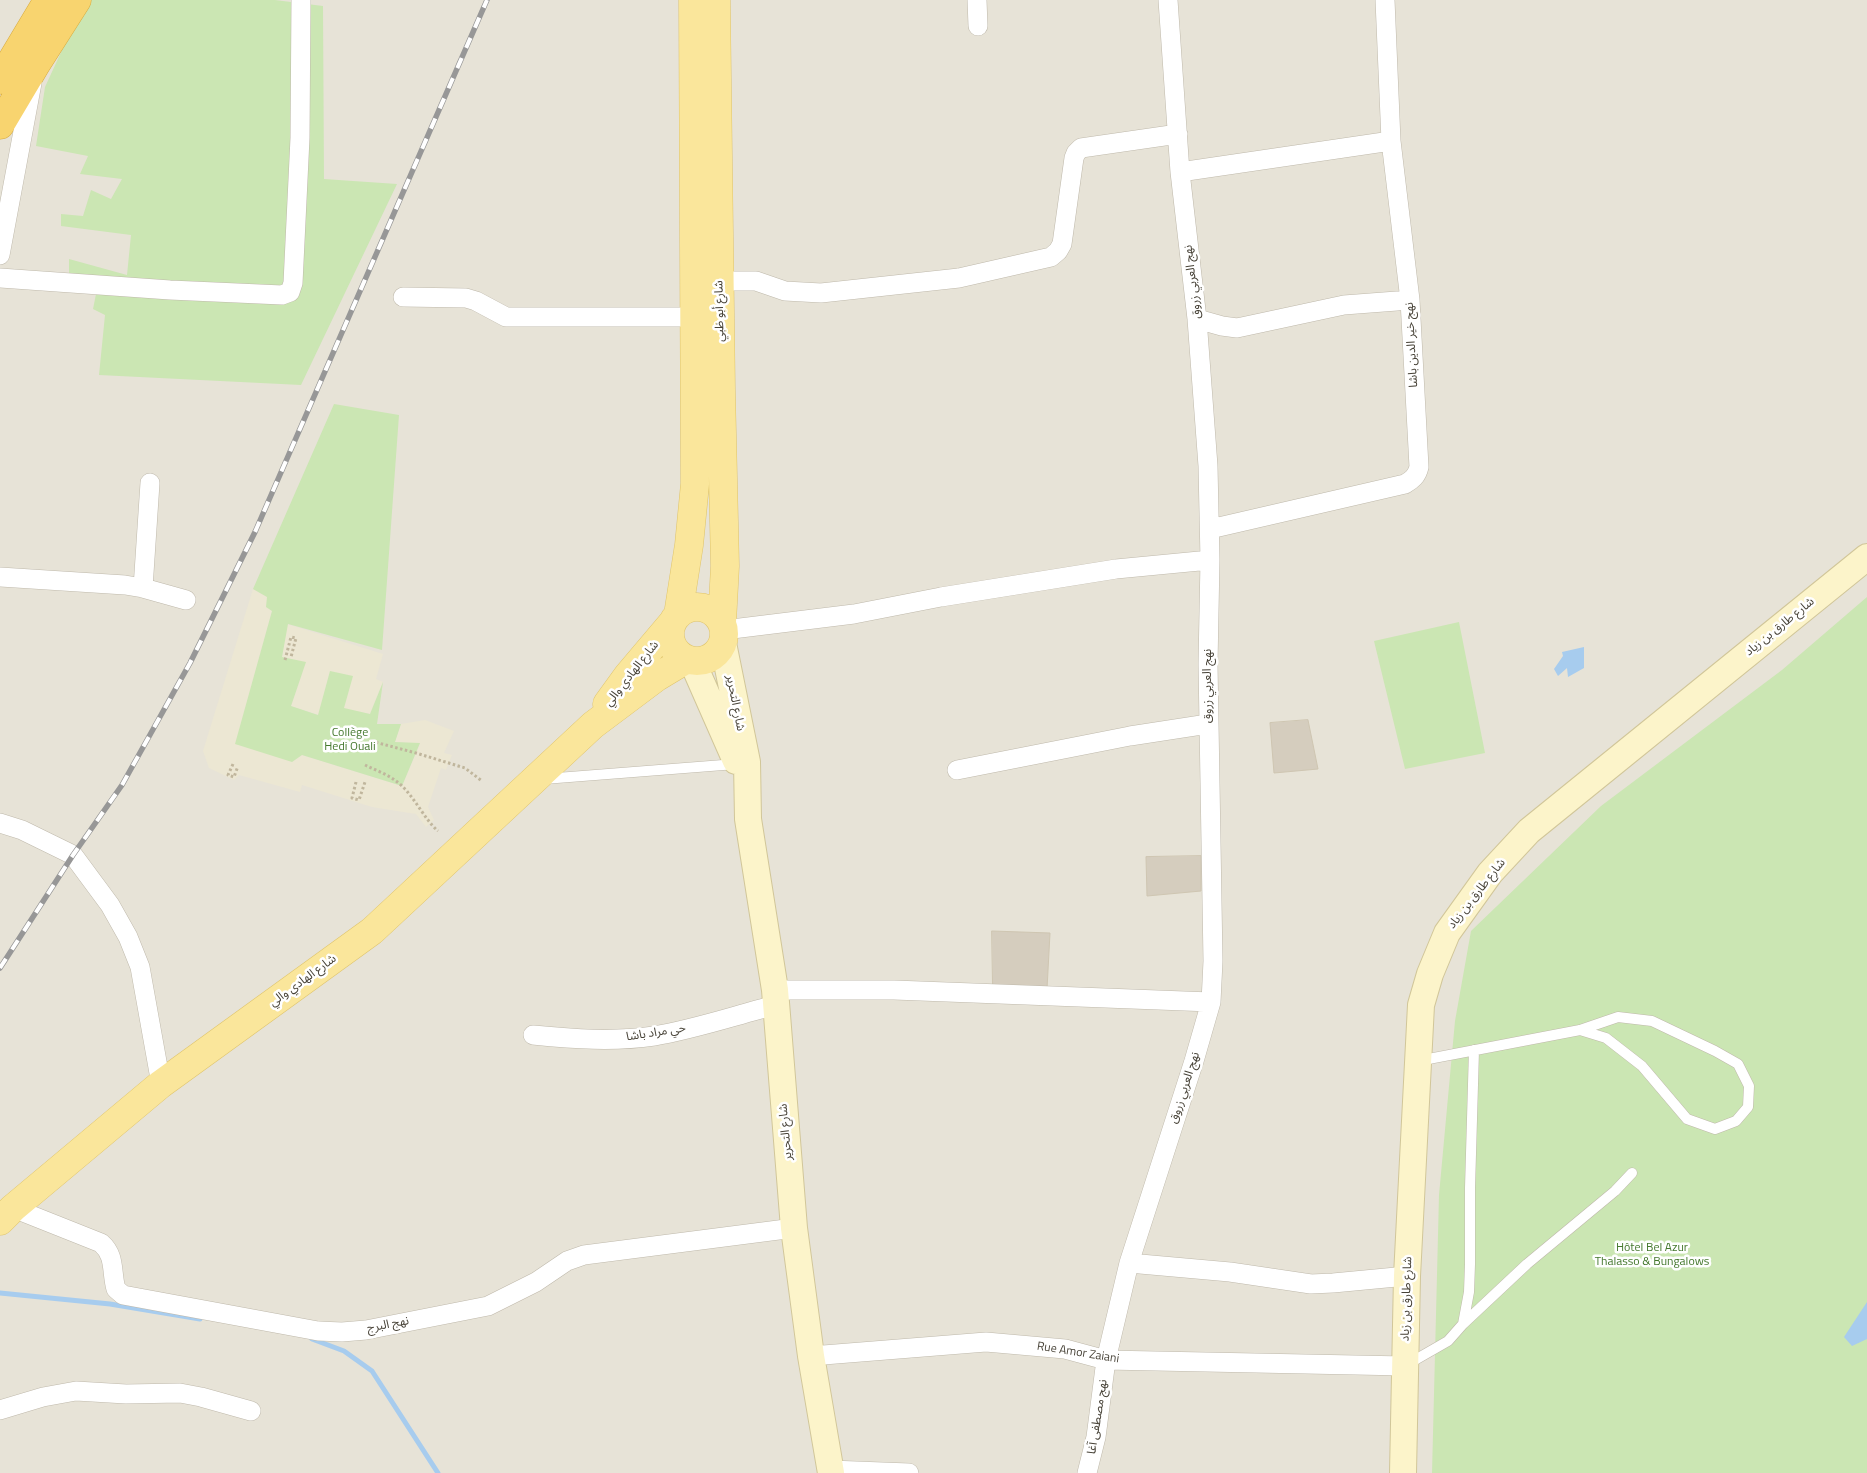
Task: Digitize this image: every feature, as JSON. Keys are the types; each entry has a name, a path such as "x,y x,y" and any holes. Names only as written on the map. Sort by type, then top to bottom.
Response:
{"highway":[{"path":"0,80 17,57 48,0"},
{"path":"0,125 17,57 77,0"}],"main road":[{"name":"شارع أبو ظبي","path":"694,0 707,200 720,281 725,566 723,632"},
{"name":"شارع أبو ظبي","path":"675,619 689,545 695,484 696,317 707,200 716,0"},
{"path":"697,606 707,608 716,613 723,632 718,651 711,658 702,661 690,660 678,653 672,644 670,634 675,619 686,608 697,606"},
{"name":"شارع الهادي والي","path":"593,725 628,675 675,619"},
{"name":"شارع الهادي والي","path":"6,1215 161,1084 372,932 593,725 657,677 690,660"}],"street":[{"path":"0,278 170,290 282,295 290,292 293,283 300,138 301,0"},
{"path":"977,0 978,26"},
{"name":"نهج العربي زروق","path":"1106,1360 1129,1263 1211,1002 1213,961 1208,724 1210,528 1208,466 1198,319 1180,172 1168,0"},
{"name":"نهج خير الدين باشا","path":"1210,528 1405,484 1416,476 1420,467 1410,300 1391,141 1385,0"},
{"path":"0,256 20,138 17,57"},
{"path":"720,281 756,281 785,291 821,294 959,278 1050,257 1058,251 1062,244 1074,158 1078,150 1081,148 1178,134"},
{"path":"1180,172 1391,141"},
{"path":"403,297 466,298 476,301 506,317 696,317"},
{"path":"1198,319 1237,328 1344,305 1410,300"},
{"path":"143,588 150,484"},
{"name":"شارع طارق بن زياد","path":"1403,1473 1407,1276 1421,1005 1430,974 1447,933 1490,873 1529,831 1867,557"},
{"path":"723,632 854,614 941,597 1116,569 1210,560"},
{"path":"0,577 143,588 186,600"},
{"name":"شارع التحرير","path":"723,632 746,790 753,856 776,998 794,1228 811,1356 831,1472"},
{"name":"شارع التحرير","path":"690,660 742,763"},
{"path":"957,770 1130,736 1208,724"},
{"path":"0,823 22,830 73,855 110,905 128,937 140,967 161,1084"},
{"name":"حي مراد باشا","path":"533,1035 582,1040 654,1036 700,1025 776,998 894,990 1211,1002"},
{"name":"نهج البرج","path":"6,1215 101,1243 107,1248 112,1257 116,1289 123,1294 308,1329 342,1332 366,1330 488,1306 536,1282 567,1261 584,1254 794,1228"},
{"path":"1129,1263 1230,1272 1310,1284 1407,1276"},
{"name":"Rue Amor Zaiani","path":"811,1356 986,1342 1065,1350 1106,1360 1405,1366"},
{"name":"نهج مصطفى آغا","path":"1087,1473 1096,1437 1106,1360"},
{"path":"0,1410 49,1395 76,1391 126,1394 180,1393 201,1397 251,1412"},
{"path":"831,1472 909,1473"}],"lane":[{"path":"535,780 742,763"},
{"path":"1417,1061 1580,1030 1618,1017 1652,1021 1738,1064 1750,1086 1748,1107 1736,1121 1715,1128 1687,1119 1642,1066 1606,1038 1580,1030"},
{"path":"1463,1324 1469,1292 1474,1050"},
{"path":"1405,1366 1448,1341 1463,1324 1527,1264 1614,1191 1632,1173"}],"path":[{"path":"285,660 291,637 296,638 291,657"},
{"path":"371,741 416,752 465,768 482,781"},
{"path":"233,764 228,775 234,777 238,766"},
{"path":"365,765 397,781 438,831"},
{"path":"356,782 352,798 359,800 365,782"}],"shaded area":[{"path":"0,0 1867,0 1867,1473 0,1473"},
{"name":"Collège Hedi Ouali","path":"253,589 267,597 272,611 236,744 302,755 402,786 420,744 395,742 401,724 425,720 454,731 444,753 452,755 446,770 441,768 428,807 434,820 426,827 416,814 372,807 302,785 300,792 239,775 234,780 209,768 203,751"},
{"name":"Collège Hedi Ouali","path":"287,624 383,654 376,679 383,682 370,714 344,709 330,671 319,715 291,706 305,663 282,657"}],"green space":[{"path":"85,0 275,0 323,6 324,179 397,184 301,385 99,375 105,315 93,309 96,294 69,292 69,259 127,275 131,235 61,226 61,214 83,216 91,190 111,199 122,179 80,174 88,156 36,146 45,87"},
{"path":"334,404 399,415 382,650 288,624 282,657 306,662 291,706 318,715 330,671 353,676 344,708 370,714 383,682 377,724 401,724 395,742 420,743 402,786 302,755 292,762 235,744 272,611 266,607 267,597 253,589"},
{"name":"Hôtel Bel Azur Thalasso & Bungalows","path":"1867,597 1867,1473 1432,1473 1439,1195 1455,1021 1471,931 1601,806 1782,670"},
{"path":"1459,622 1485,753 1405,769 1374,641"}],"water":[{"path":"1584,647 1584,668 1568,677 1567,668 1558,676 1554,669 1563,656 1562,652"},
{"path":"1867,1302 1867,1339 1852,1346 1844,1337"}],"building":[{"path":"1308,720 1318,769 1274,773 1270,723"},
{"path":"1201,856 1201,891 1147,896 1146,857"},
{"path":"992,931 1050,933 1047,989 993,987"}],"waterway":[{"path":"0,1293 110,1304 200,1319"},
{"path":"312,1339 344,1351 372,1371 438,1473"}],"railway":[{"path":"0,968 73,855 122,785 190,663 255,532 487,0"}]}
